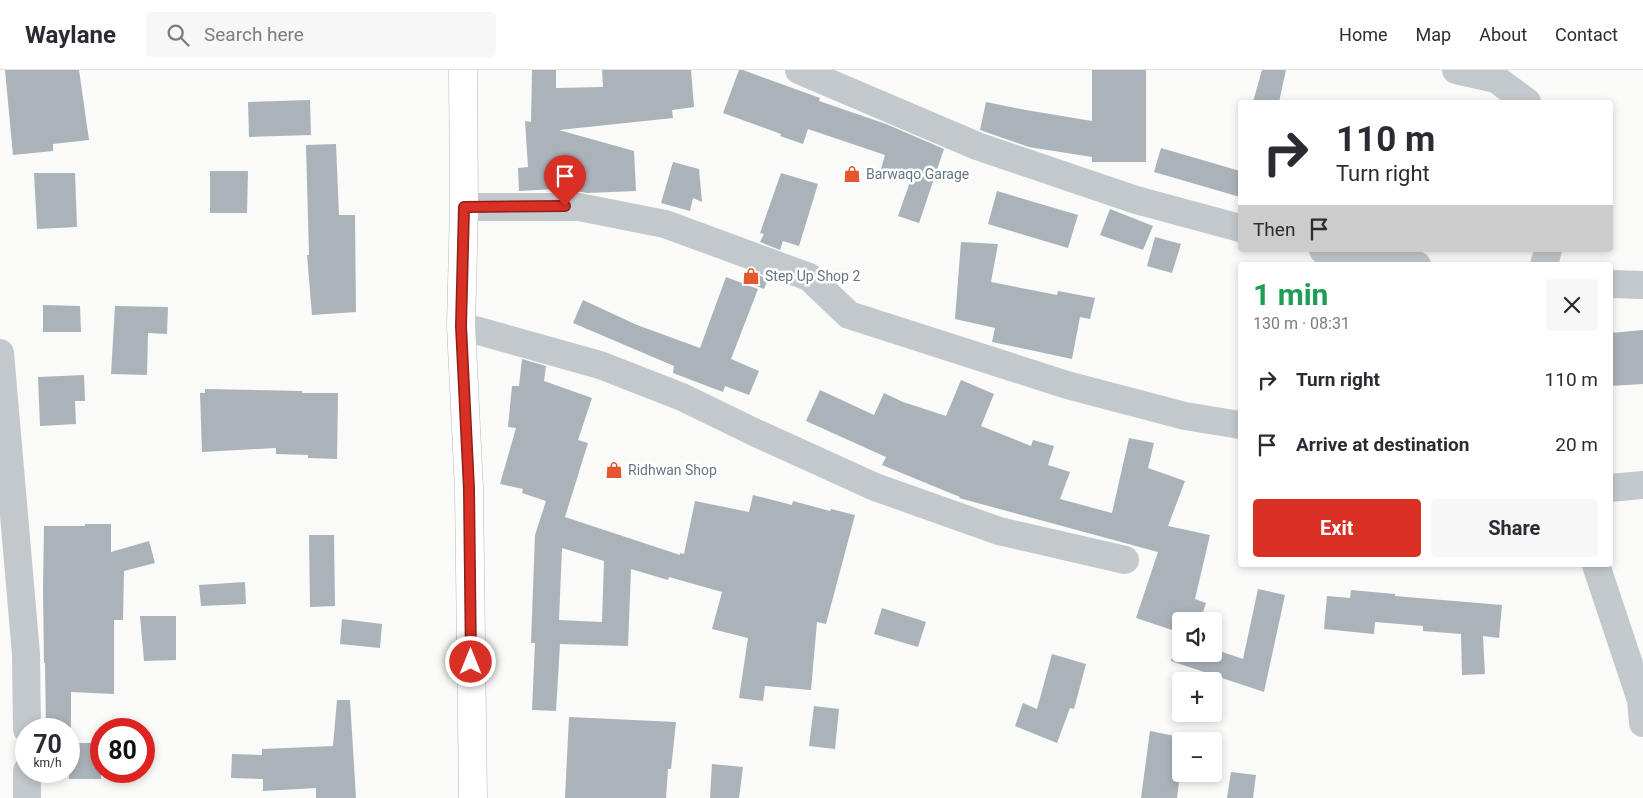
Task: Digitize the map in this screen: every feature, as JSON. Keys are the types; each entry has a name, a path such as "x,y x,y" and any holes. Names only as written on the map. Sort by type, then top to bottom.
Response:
{"highway":[{"path":"463,70 464,207 461,326 469,489 472,798"}],"street":[{"path":"799,70 977,146 1136,200 1238,227"},
{"path":"1456,70 1496,79 1523,100"},
{"path":"464,207 579,206 665,224 809,277 849,315 1067,385 1185,416 1238,425"},
{"path":"1336,252 1398,262"},
{"path":"1613,284 1643,285"},
{"path":"461,326 600,365 682,397 875,488 999,531 1125,560"},
{"path":"0,353 26,654 26,718"},
{"path":"1613,488 1643,485"},
{"path":"1597,567 1641,700 1643,723"},
{"path":"27,783 27,798"}],"building":[{"path":"5,70 79,70 89,140 53,144 53,151 13,155"},
{"path":"532,70 556,70 556,88 603,87 602,70 691,70 694,107 672,110 673,118 559,130 634,151 636,191 587,193 576,191 576,188 519,191 518,168 528,167 525,121 531,122"},
{"path":"739,70 820,98 819,101 886,124 944,149 919,223 898,216 911,179 881,169 885,155 808,129 803,144 723,113"},
{"path":"1092,70 1146,70 1146,162 1092,162 1092,157 1029,147 980,130 986,102 1092,121"},
{"path":"1262,70 1286,70 1279,100 1254,100"},
{"path":"310,100 311,135 249,137 248,102"},
{"path":"336,144 339,215 355,215 356,312 312,315 307,255 309,255 306,145"},
{"path":"1161,148 1238,170 1238,196 1154,172"},
{"path":"673,162 699,169 702,202 693,198 690,211 661,203"},
{"path":"210,171 248,171 247,213 210,213"},
{"path":"34,173 75,173 77,227 37,229"},
{"path":"781,173 818,184 799,246 783,241 780,250 760,242 764,234 760,233"},
{"path":"997,191 1078,215 1068,248 988,224"},
{"path":"1110,209 1153,226 1143,250 1100,235"},
{"path":"1155,237 1181,244 1172,273 1147,266"},
{"path":"961,242 998,244 991,282 1057,295 1058,291 1095,298 1090,319 1080,317 1072,359 992,342 995,328 955,319"},
{"path":"748,271 768,279 764,289 744,281"},
{"path":"726,277 758,289 731,359 759,371 749,395 725,386 723,392 673,373 674,366 573,323 583,300 637,325 700,348"},
{"path":"43,305 80,306 81,332 43,332"},
{"path":"115,306 168,307 167,334 148,333 147,375 111,374"},
{"path":"1643,330 1643,384 1613,386 1613,333"},
{"path":"522,359 546,366 544,381 592,398 578,440 588,443 565,517 680,555 680,553 684,554 695,501 749,512 753,495 792,505 793,501 830,511 831,509 855,515 826,624 817,622 811,690 765,686 763,701 739,698 748,638 712,629 722,592 669,577 668,580 631,569 628,646 560,644 556,711 532,710 535,643 531,643 535,535 546,501 522,493 523,489 500,484 516,428 508,427 512,386 519,386","holes":["562,548 604,561 602,622 559,620"]},
{"path":"84,375 85,401 75,401 76,424 40,426 38,377"},
{"path":"961,380 994,394 981,426 1031,446 1033,440 1054,446 1048,465 1070,472 1060,499 1112,513 1129,438 1154,443 1148,468 1185,481 1168,526 1210,535 1195,599 1206,603 1203,612 1172,612 1172,630 1136,618 1158,552 959,498 882,465 886,457 806,421 820,390 874,415 884,393 903,402 946,416"},
{"path":"205,389 338,393 337,459 308,458 308,455 276,454 276,448 202,452 200,393 205,393"},
{"path":"85,524 111,524 111,552 149,541 155,563 124,571 123,620 114,620 114,694 71,692 71,718 46,718 43,590 44,526 85,526"},
{"path":"309,535 334,535 335,606 310,607"},
{"path":"245,582 246,604 201,606 199,585"},
{"path":"1258,589 1285,595 1264,692 1222,678 1222,672 1204,672 1174,662 1222,662 1222,652 1243,659"},
{"path":"1351,590 1395,594 1395,596 1502,605 1499,638 1483,636 1485,674 1462,675 1461,634 1423,631 1423,626 1375,622 1374,634 1324,629 1327,596 1350,598"},
{"path":"882,608 926,622 918,647 874,634"},
{"path":"140,616 176,616 176,660 144,661"},
{"path":"342,619 382,624 380,648 340,644"},
{"path":"1052,654 1086,664 1074,709 1070,708 1057,743 1015,726 1023,703 1037,709"},
{"path":"337,700 350,700 356,798 316,798 316,788 263,791 263,779 231,778 232,754 262,755 262,749 333,746"},
{"path":"814,706 839,709 835,749 809,746"},
{"path":"569,717 676,722 671,769 668,769 666,798 565,798"},
{"path":"1150,731 1172,735 1172,782 1179,782 1177,798 1141,798"},
{"path":"80,743 90,743 90,779 80,779"},
{"path":"712,764 743,767 739,798 710,798"},
{"path":"1231,772 1256,775 1253,798 1227,798"}],"place":[{"name":"Barwaqo Garage","path":"852,174"},
{"name":"Step Up Shop 2","path":"751,276"},
{"name":"Ridhwan Shop","path":"614,470"}],"route":[{"path":"471,662 469,489 461,326 464,207 565,206"}]}
